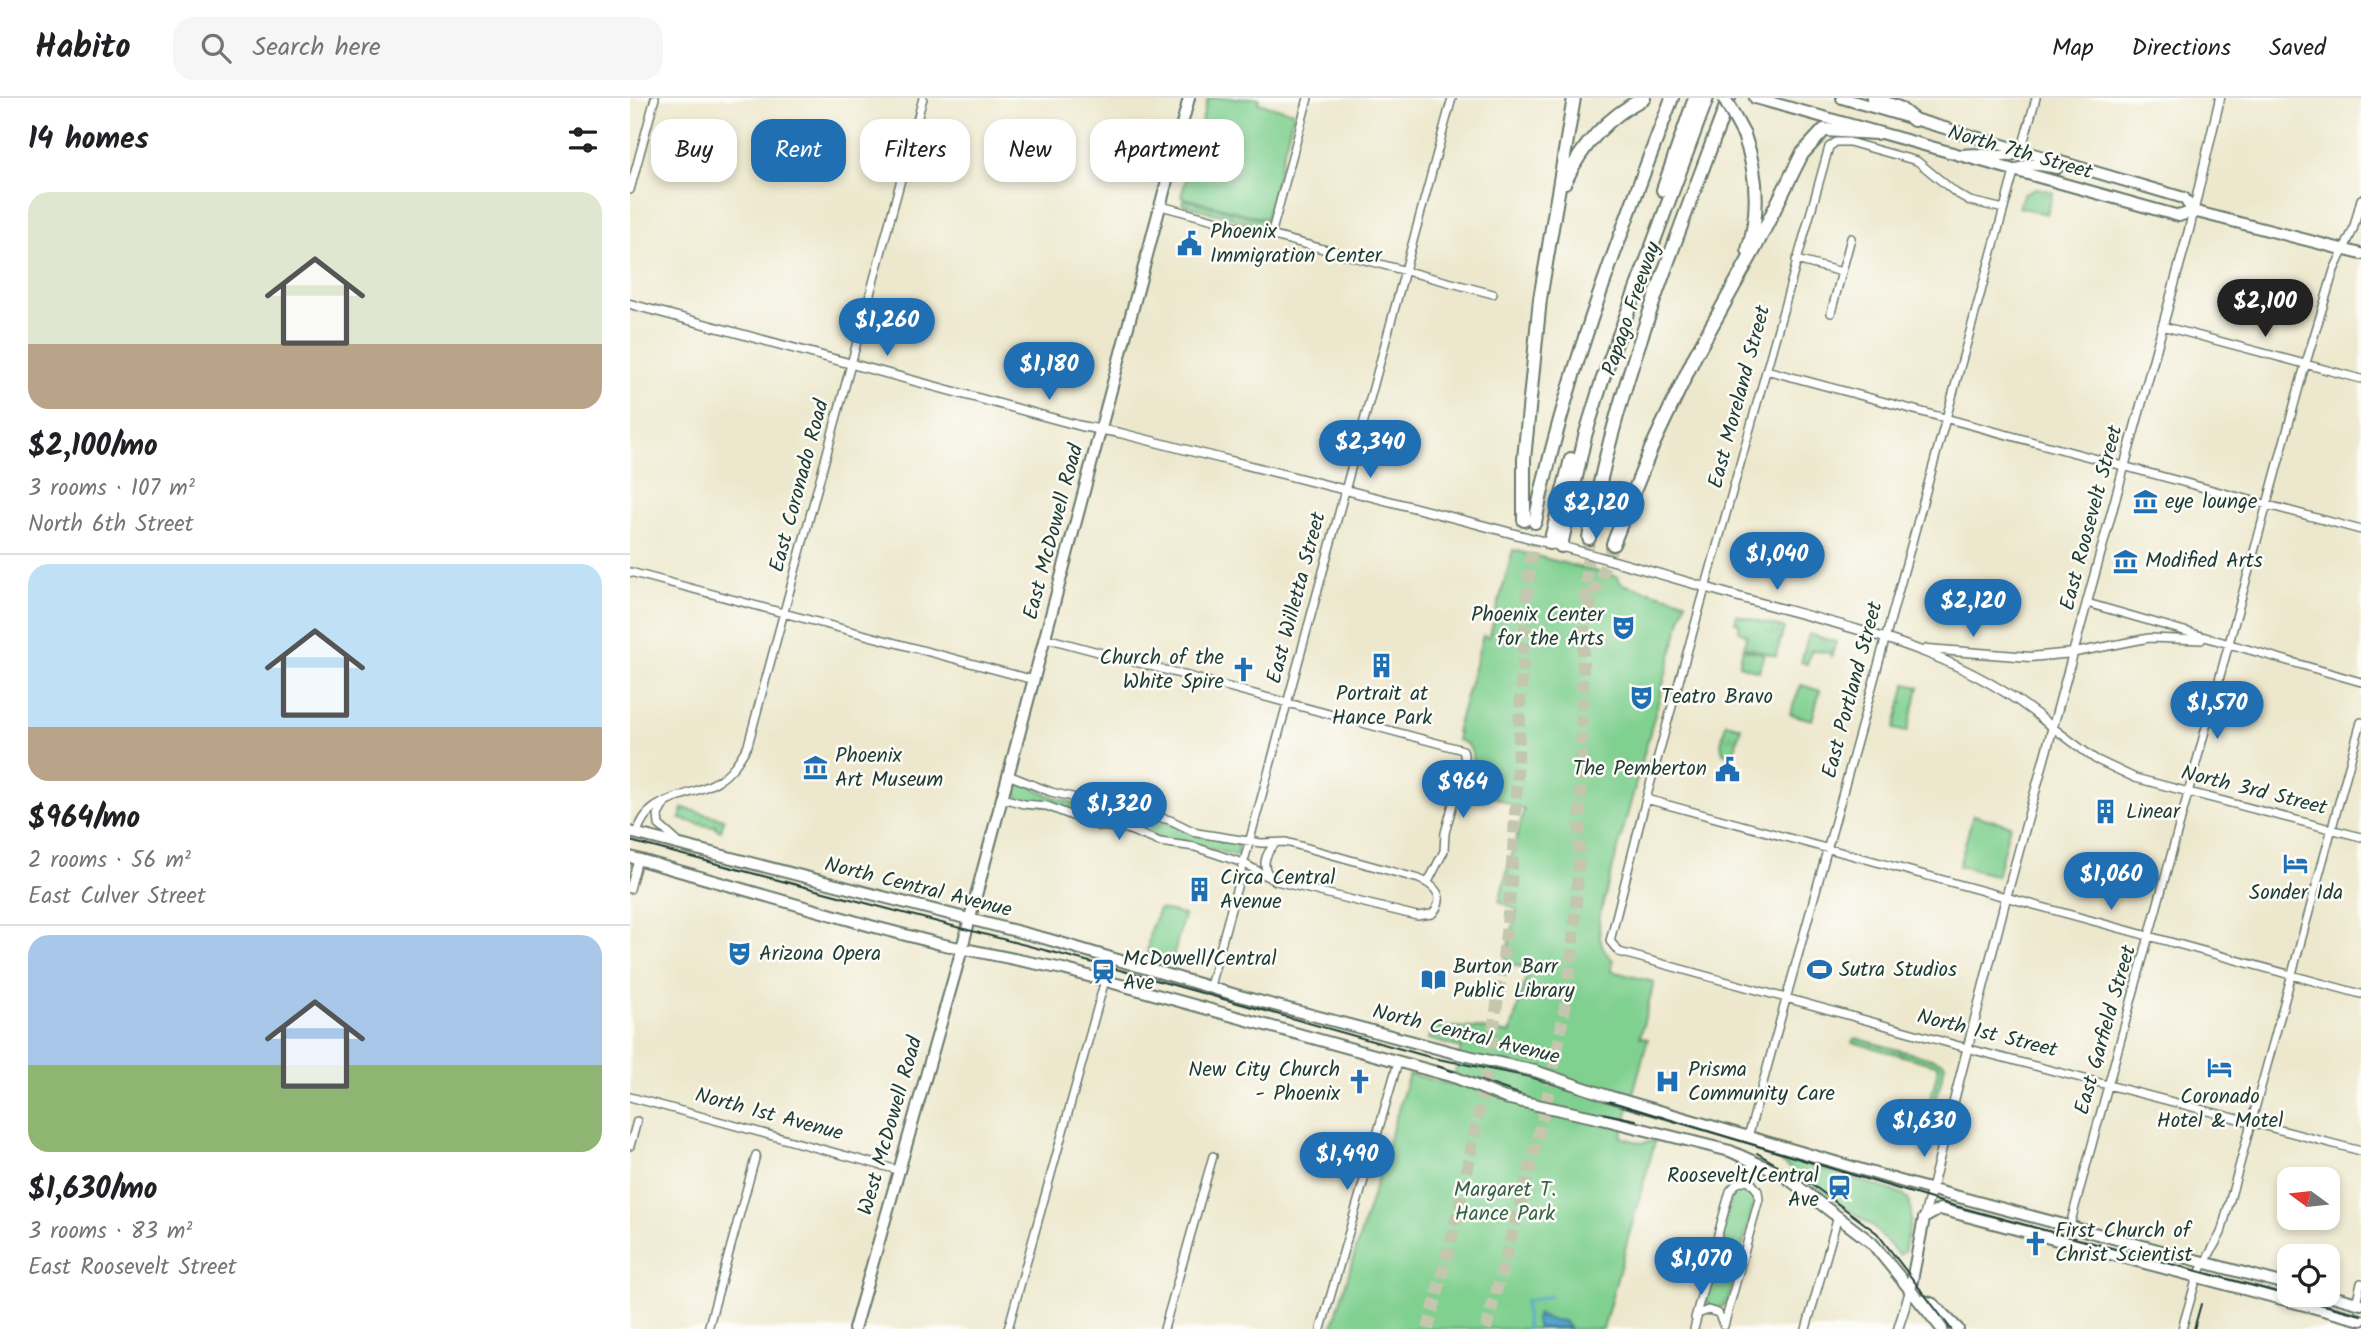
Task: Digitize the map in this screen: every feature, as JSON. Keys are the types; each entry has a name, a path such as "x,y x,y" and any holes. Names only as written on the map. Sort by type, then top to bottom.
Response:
{"highway":[{"path":"1556,205 1574,98"},
{"name":"Papago Freeway","path":"1556,205 1544,272 1524,459 1530,521 1573,370 1672,98"},
{"path":"1556,545 1595,378 1695,98"},
{"path":"1556,545 1602,381 1706,98"},
{"path":"1724,98 1744,135 1754,167 1757,198 1754,226 1742,267"},
{"name":"Papago Freeway","path":"1589,538 1608,443 1633,360 1729,98"},
{"path":"1873,98 1899,108 1914,120"},
{"path":"1556,205 1571,169 1583,149 1609,121 1640,100"},
{"path":"1613,544 1655,440 1742,267 1813,138 1824,130 1833,129 1876,133"}],"main road":[{"name":"East McDowell Road","path":"966,934 1189,98"},
{"name":"North 7th Street","path":"1755,98 2179,216 2193,211 2361,254"},
{"name":"North 7th Street","path":"1842,98 2184,198 2193,211"},
{"path":"1959,156 1974,153 2001,158 2021,151"},
{"path":"2014,172 2024,164 2073,166"},
{"path":"630,844 634,833"},
{"name":"North Central Avenue","path":"634,833 970,920 1459,1054 1535,1071 1608,1096 1748,1137 2070,1225 2201,1270 2361,1320"},
{"name":"North Central Avenue","path":"634,858 859,923 1105,980 1454,1077 1505,1098 1671,1135 1753,1160 1783,1175 1871,1243 1914,1295"},
{"name":"West McDowell Road","path":"854,1329 966,934"},
{"name":"North Central Avenue","path":"1924,1219 1933,1212 1946,1210 2132,1260 2277,1283"},
{"path":"2041,1218 2132,1260"},
{"path":"1924,1219 1914,1295 1942,1329"},
{"path":"1914,1295 1933,1304 1958,1329"},
{"path":"2340,1298 2358,1303"}],"street":[{"path":"630,190 655,98"},
{"name":"East Coronado Road","path":"634,833 647,813 667,800 716,782 741,759 748,745 923,98"},
{"path":"1271,235 1308,98"},
{"name":"East Willetta Street","path":"1210,986 1451,98"},
{"path":"2021,151 2035,98"},
{"name":"East Roosevelt Street","path":"1924,1219 1966,1048 2125,467 2220,98"},
{"name":"East Moreland Street","path":"1610,941 1646,799 1829,147 1836,142 1849,142 1917,161 1970,201 2004,209"},
{"name":"East Portland Street","path":"1748,1137 2014,172"},
{"name":"East Garfield Street","path":"2070,1225 2266,505 2342,250 2353,230 2361,199"},
{"path":"1161,206 1493,294"},
{"path":"1831,313 1851,238"},
{"path":"1796,260 1842,272"},
{"name":"North 3rd Street","path":"630,304 1081,426 1345,489 1556,545 1924,649 2004,689 2080,750 2113,769 2361,837"},
{"path":"2162,326 2361,379"},
{"path":"1766,370 2361,530"},
{"path":"630,572 1034,680"},
{"path":"2087,604 2361,682"},
{"path":"1045,638 1463,750 1465,760 1444,851 1428,882"},
{"path":"2073,653 2156,638 2216,641"},
{"name":"North 3rd Street","path":"1924,649 2030,657 2073,653"},
{"path":"2182,1329 2201,1270 2221,1233 2361,722"},
{"path":"1002,798 1047,806 1098,826 1127,829 1160,842 1195,847 1243,863 1276,881 1422,917 1432,914 1438,904 1438,892 1428,882 1286,842 1197,833 1170,820 1051,792 1008,775"},
{"path":"1646,799 2361,994"},
{"path":"667,800 658,815 659,825 668,835 690,849"},
{"path":"1276,843 1269,850 1265,861 1268,874 1276,881"},
{"path":"630,889 634,858"},
{"name":"North 1st Street","path":"1610,941 1619,952 1966,1048 2361,1151"},
{"path":"1008,1329 1105,980"},
{"path":"1321,1329 1398,1062"},
{"name":"North 1st Avenue","path":"630,1097 898,1170"},
{"path":"630,1146 637,1121"},
{"path":"708,1329 757,1155"},
{"path":"1164,1329 1213,1156"},
{"path":"1748,1179 1753,1160"},
{"path":"1694,1325 1730,1191 1736,1184 1748,1179"},
{"path":"1724,1328 1759,1199 1758,1191 1748,1179"},
{"path":"1806,1329 1838,1216"},
{"path":"2358,1303 2361,1283"},
{"path":"1898,1329 1914,1295"},
{"path":"1694,1325 1703,1311 1713,1310 1721,1316 1724,1328"}],"green space":[{"path":"1208,98 1259,98 1258,103 1294,112 1266,219 1181,197 1185,182 1244,182 1244,119 1202,119"},
{"path":"2037,188 2053,192 2047,214 2019,207 2023,194"},
{"path":"1183,199 1265,221 1263,227 1182,204"},
{"name":"Margaret T. Hance Park","path":"1513,550 1617,577 1622,584 1686,601 1599,918 1602,946 1613,960 1611,971 1654,982 1640,1037 1648,1039 1621,1137 1641,1143 1655,1141 1603,1329 1332,1329 1408,1077 1410,1074 1452,1085 1461,1048 1428,1039 1432,1027 1477,1028 1510,1034 1529,969 1504,962 1517,910 1499,901 1524,810 1467,785 1472,752 1457,740 1459,733 1456,732 1483,636 1489,638"},
{"path":"1737,615 1784,628 1776,656 1744,647 1747,635 1739,631 1739,623 1735,622"},
{"path":"1809,634 1836,642 1831,658 1830,653 1811,650 1807,664 1801,662"},
{"path":"1743,649 1764,654 1759,671 1739,665"},
{"path":"1906,684 1919,687 1907,732 1894,729"},
{"path":"1801,685 1820,691 1812,720 1790,714"},
{"path":"1726,723 1741,727 1733,756 1723,753 1721,744"},
{"path":"1026,783 1065,800 1096,808 1127,811 1238,843 1238,856 1184,842 1156,839 1135,828 1102,824 1055,807 1019,801 1015,789"},
{"path":"683,808 724,819 721,831 716,829 716,825 711,827 680,819"},
{"path":"1973,815 2010,825 1997,876 1959,866"},
{"path":"1159,909 1184,915 1172,961 1147,955 1150,930"},
{"path":"1855,1038 1943,1062 1945,1065 1933,1112 1927,1112 1939,1066 1852,1042"},
{"path":"1767,1152 1903,1194 1908,1199 1911,1213 1904,1252 1899,1255 1872,1226"},
{"path":"1742,1184 1754,1188 1756,1196 1728,1300 1722,1307 1713,1308 1706,1301 1706,1294 1733,1192"}],"water":[{"path":"1538,1314 1550,1320 1564,1321 1569,1328 1539,1329 1535,1321"}],"waterway":[{"path":"1527,1329 1525,1302 1550,1296"}],"tunnel":[{"path":"1428,1329 1470,1157 1500,983 1512,866 1523,651 1535,522"},
{"path":"1486,1329 1548,1095 1566,1000 1579,848 1589,538"},
{"path":"1588,611 1613,544"}],"tram line":[{"path":"630,841 1109,967 1433,1058 1530,1077 1948,1204 2361,1315"},
{"path":"1437,1066 1537,1100 1636,1120"},
{"path":"1757,1153 1818,1189 1877,1233 1951,1329"},
{"path":"2194,1329 2201,1304"}],"place":[{"name":"Phoenix Immigration Center","path":"1190,244"},
{"name":"eye lounge","path":"2145,502"},
{"name":"Modified Arts","path":"2125,561"},
{"name":"Phoenix Center for the Arts","path":"1624,627"},
{"name":"Portrait at Hance Park","path":"1382,665"},
{"name":"Church of the White Spire","path":"1244,670"},
{"name":"Teatro Bravo","path":"1641,697"},
{"name":"Phoenix Art Museum","path":"815,768"},
{"name":"The Pemberton","path":"1727,769"},
{"name":"Linear","path":"2106,812"},
{"name":"Sonder Ida","path":"2296,864"},
{"name":"Circa Central Avenue","path":"1200,890"},
{"name":"Arizona Opera","path":"739,954"},
{"name":"Sutra Studios","path":"1819,970"},
{"name":"McDowell/Central Ave","path":"1103,971"},
{"name":"Burton Barr Public Library","path":"1433,979"},
{"name":"Coronado Hotel & Motel","path":"2220,1068"},
{"name":"New City Church - Phoenix","path":"1360,1082"},
{"name":"Prisma Community Care","path":"1668,1082"},
{"name":"Roosevelt/Central Ave","path":"1839,1188"},
{"name":"First Church of Christ Scientist","path":"2035,1243"}]}
